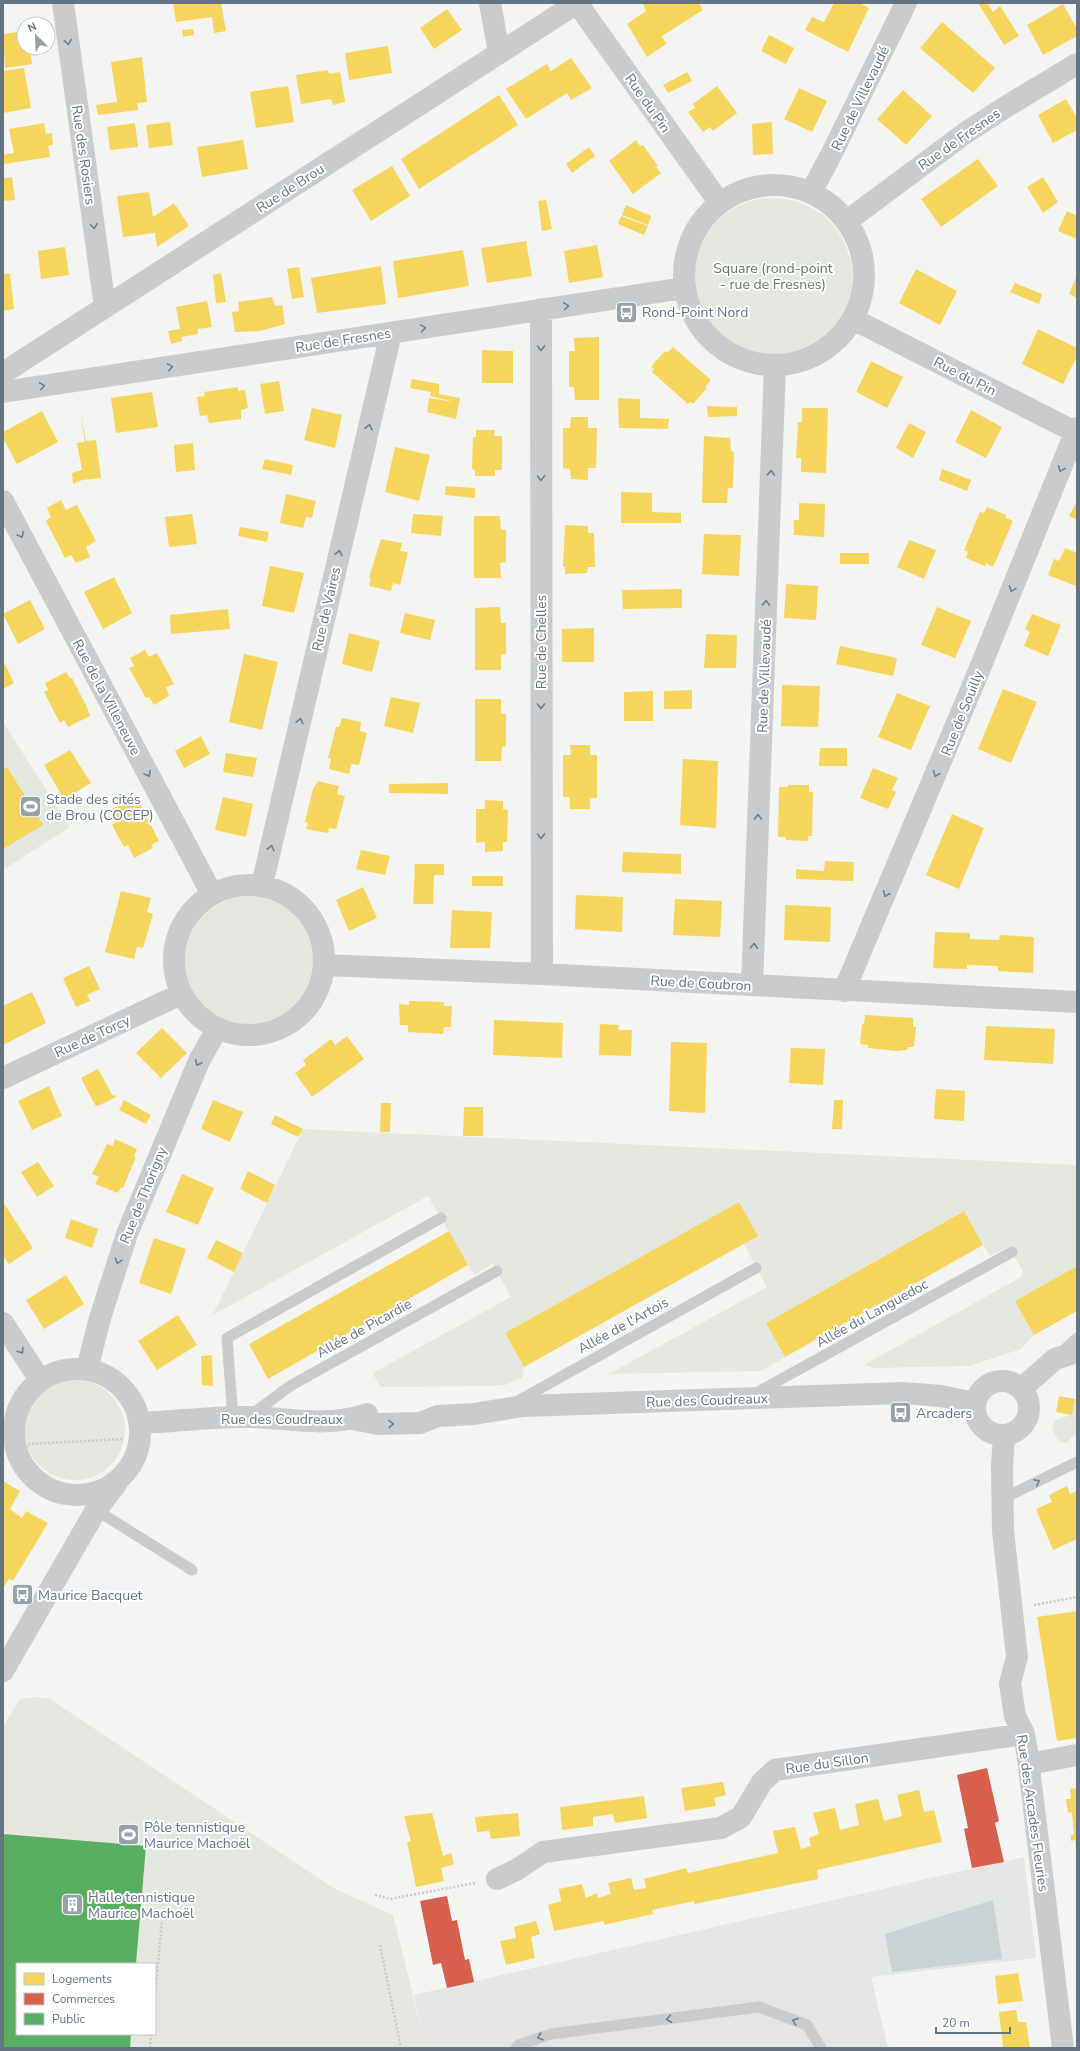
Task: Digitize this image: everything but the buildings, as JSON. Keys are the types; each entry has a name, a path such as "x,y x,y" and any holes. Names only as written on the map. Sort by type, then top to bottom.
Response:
{"street":[{"name":"Rue des Rosiers","path":"62,3 105,307"},
{"path":"490,3 499,53"},
{"name":"Rue de Brou","path":"3,373 577,3"},
{"name":"Rue du Pin","path":"577,3 719,202"},
{"name":"Rue de Villevaudé","path":"811,192 830,157 906,3"},
{"name":"Rue de Fresnes","path":"847,221 964,134 1077,64"},
{"path":"764,185 788,185 811,192 828,202 847,221 859,244 864,269 862,295 853,318 839,338 820,352 798,362 775,366 749,362 725,352 705,335 691,313 684,288 683,269 686,250 692,235 705,216 719,202 740,191 764,185"},
{"name":"Rue de Fresnes","path":"3,392 684,288"},
{"name":"Rue de Chelles","path":"541,309 542,974"},
{"name":"Rue du Pin","path":"853,318 1076,431"},
{"name":"Rue de Vaires","path":"262,885 391,333"},
{"name":"Rue de Villevaudé","path":"752,985 775,366"},
{"name":"Rue de Souilly","path":"844,991 975,680 1076,431"},
{"name":"Rue de la Villeneuve","path":"3,501 212,894"},
{"path":"262,885 283,892 301,905 315,922 323,943 325,965 319,989 306,1010 287,1025 265,1034 240,1035 217,1028 196,1014 181,994 174,972 174,950 181,927 194,908 212,894 236,886 262,885"},
{"name":"Rue de Coubron","path":"325,965 542,974 1077,1002"},
{"name":"Rue de Torcy","path":"3,1078 181,994"},
{"name":"Rue de Thorigny","path":"88,1369 100,1318 126,1234 199,1061 217,1028"},
{"path":"3,1322 40,1380"},
{"path":"1021,1389 1040,1371 1056,1359 1077,1352"},
{"path":"5,1662 96,1510 133,1462 139,1446 140,1423 135,1404 123,1387 107,1375 88,1369 71,1368 54,1372 40,1380 12,1406 15,1416 13,1431 17,1463 38,1482 96,1510"},
{"path":"1007,1382 1021,1389 1029,1404 1026,1422 1013,1433 1004,1436 992,1434 981,1427 977,1420 975,1403 978,1395 990,1384 1007,1382"},
{"name":"Rue des Coudreaux","path":"140,1423 241,1417 333,1422 353,1419 378,1424 420,1423 438,1416 474,1414 523,1406 904,1393 941,1396 975,1403"},
{"name":"Rue des Arcades Fleuries","path":"1004,1436 1002,1499 1003,1531 1017,1657 1010,1682 1015,1716 1024,1734 1029,1764 1063,2048"},
{"path":"50,1489 70,1495 91,1494 110,1486 126,1472"},
{"name":"Rue du Sillon","path":"497,1879 543,1852 721,1828 741,1817 762,1782 775,1770 1024,1734"},
{"path":"1029,1764 1077,1755"}],"lane":[{"path":"241,1417 227,1338 441,1218"},
{"name":"Allée du Languedoc","path":"746,1399 1012,1252"},
{"name":"Allée de l'Artois","path":"504,1408 756,1268"},
{"name":"Allée de Picardie","path":"241,1417 290,1386 497,1271"},
{"path":"1056,1359 1077,1338"},
{"path":"1002,1499 1077,1462"},
{"path":"96,1510 192,1570"},
{"path":"516,2048 519,2045 551,2034 759,2007 807,2025 820,2048"}],"path":[{"path":"17,1463 28,1444 124,1439 139,1446"},
{"path":"1032,1605 1077,1597"},
{"path":"375,1895 390,1899 497,1879"},
{"path":"156,1985 162,1921"},
{"path":"380,1945 400,2048"},
{"path":"150,2048 151,2035"}],"shaded area":[{"path":"1024,1857 1036,1958 871,1977 888,2048 426,2048 414,1995"},
{"path":"993,1900 1002,1959 892,1972 885,1934"}],"green space":[{"name":"Square (rond-point - rue de Fresnes)","path":"781,198 796,201 810,207 829,221 839,233 849,254 852,277 849,300 839,321 829,333 817,343 796,353 781,356 765,356 750,353 729,343 717,333 707,321 697,300 695,292 694,269 697,254 707,233 717,221 729,211 750,201 758,199"},
{"name":"Stade des cités de Brou (COCEP)","path":"3,722 70,827 3,870"},
{"path":"256,896 269,898 281,903 296,915 308,930 313,942 315,961 313,980 308,992 296,1007 281,1019 269,1024 244,1026 231,1024 219,1019 204,1007 192,992 187,980 185,955 187,942 192,930 204,915 219,903 231,898"},
{"path":"303,1129 1077,1165 1077,1266 1016,1301 1034,1335 1021,1349 969,1366 875,1368 864,1365 1021,1277 1023,1271 1008,1247 990,1256 963,1211 766,1323 785,1357 761,1371 609,1374 767,1287 744,1244 758,1236 739,1202 505,1333 524,1367 522,1378 505,1385 380,1387 373,1373 511,1297 493,1264 474,1275 428,1196 213,1315"},
{"path":"75,1380 94,1384 110,1395 121,1411 125,1430 121,1449 110,1465 94,1476 75,1480 56,1476 40,1465 29,1449 25,1430 29,1411 40,1395 56,1384"},
{"path":"1075,1399 1077,1399 1077,1434 1067,1443 1056,1438 1052,1427 1057,1419 1072,1415"},
{"name":"Pôle tennistique Maurice Machoël","path":"36,1697 50,1699 335,1889 393,1915 426,2048 3,2048 3,1727 20,1699"}],"place":[{"name":"Rond-Point Nord","path":"627,312"},
{"name":"Stade des cités de Brou (COCEP)","path":"30,807"},
{"name":"Arcaders","path":"900,1413"},
{"name":"Maurice Bacquet","path":"23,1595"},
{"name":"Pôle tennistique Maurice Machoël","path":"129,1835"},
{"name":"Halle tennistique Maurice Machoël","path":"72,1905"}]}
